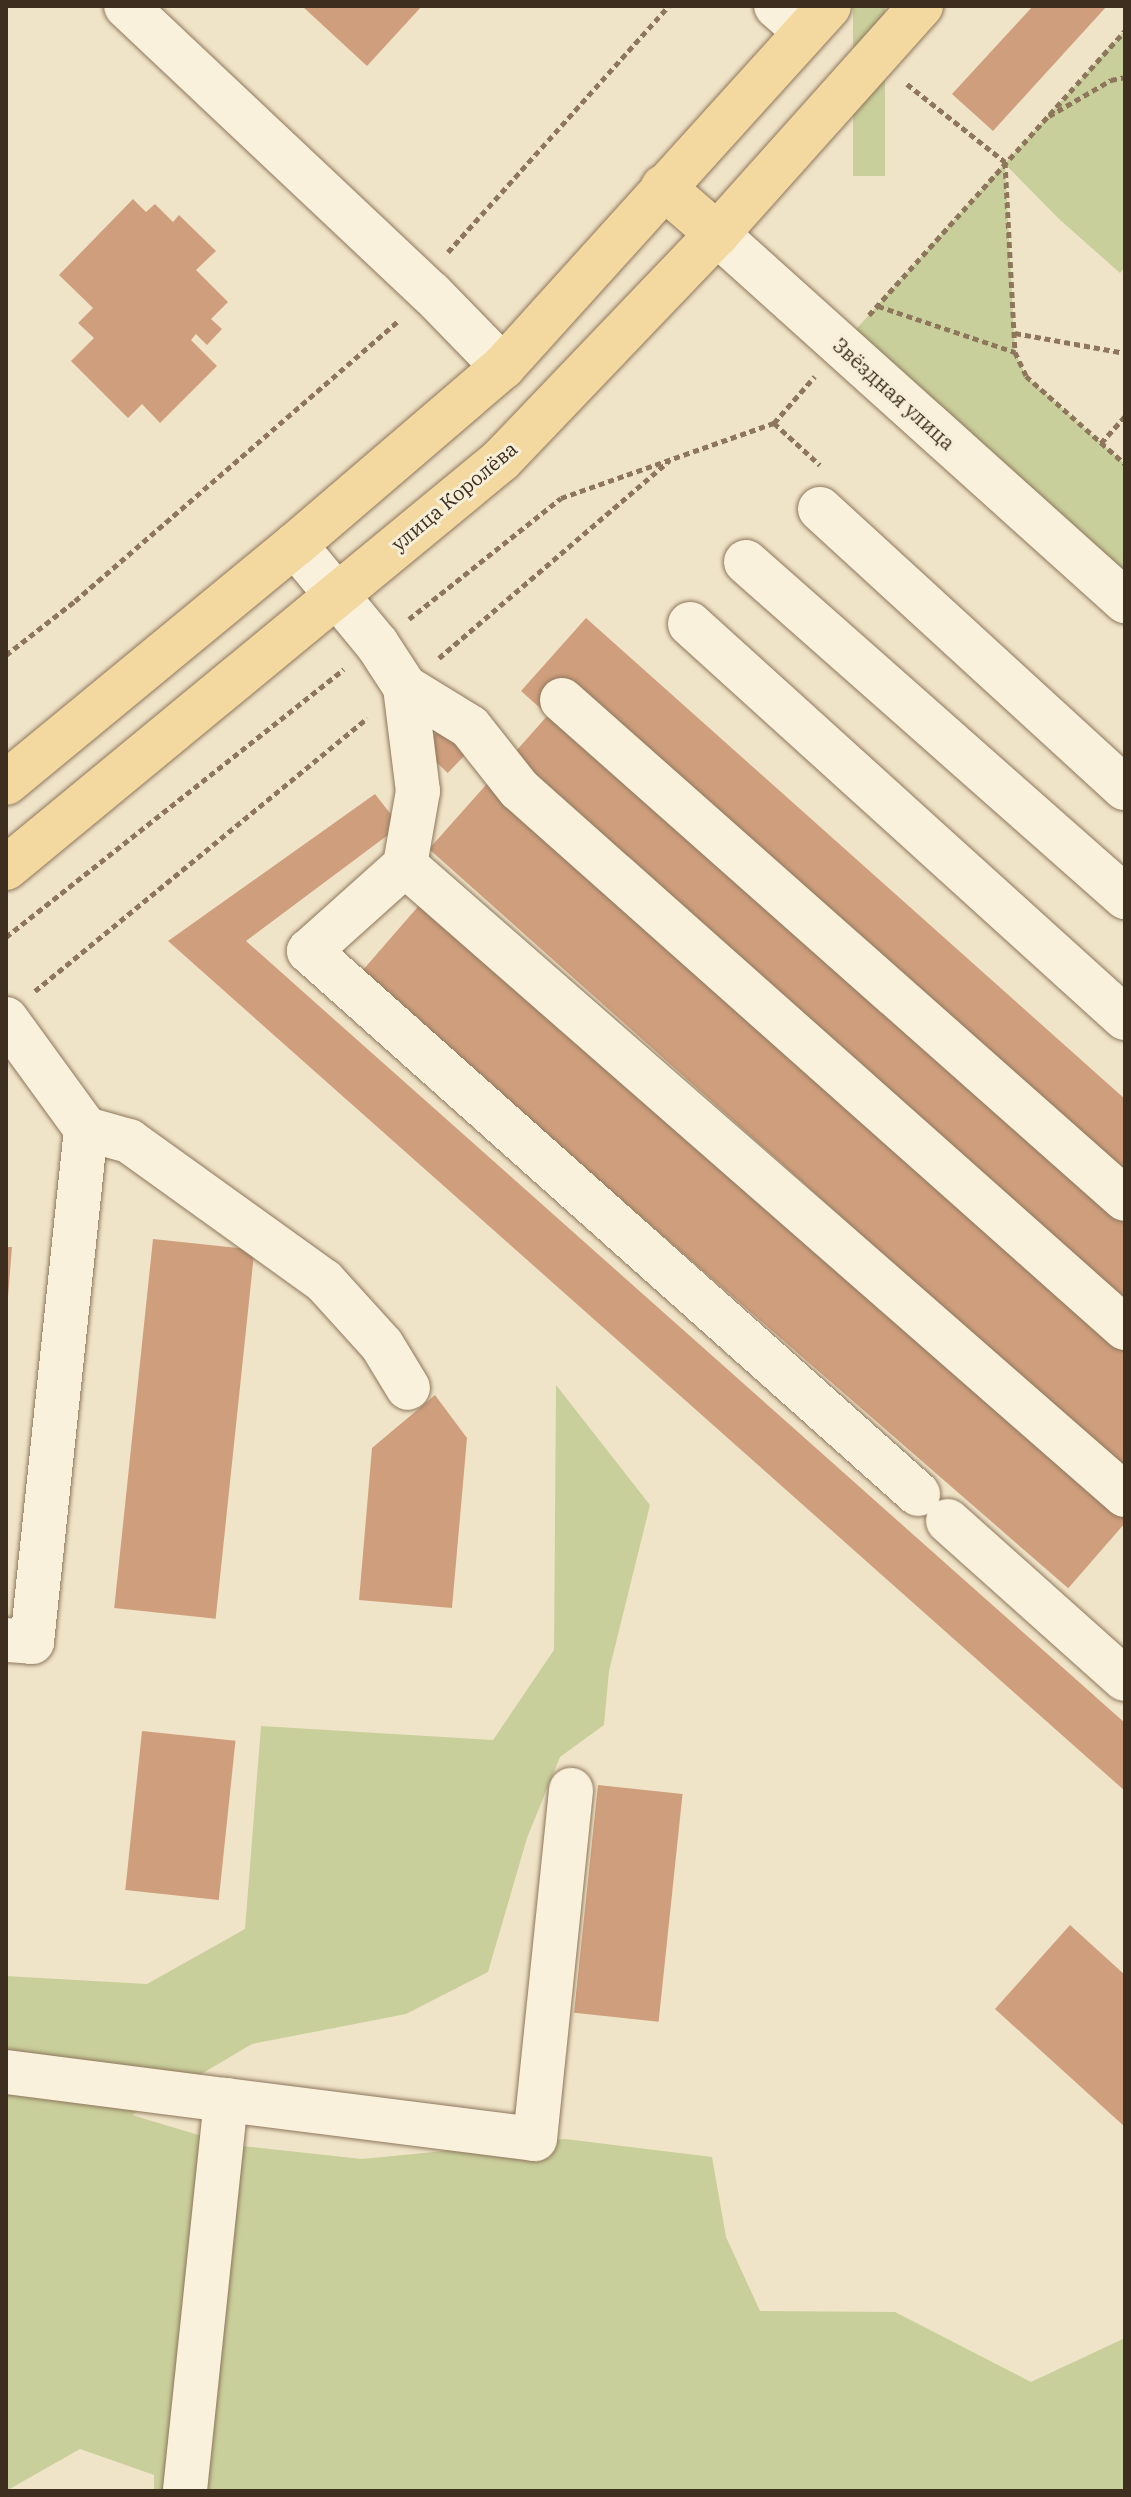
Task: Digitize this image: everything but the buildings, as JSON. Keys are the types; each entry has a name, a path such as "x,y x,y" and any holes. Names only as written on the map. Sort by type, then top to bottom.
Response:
{"main road":[{"name":"улица Королёва","path":"6,868 501,460 717,234 921,6"},
{"path":"6,783 295,545 503,367 663,187 803,14"},
{"name":"Звёздная улица","path":"663,187 717,234"}],"street":[{"path":"126,6 431,293 503,367"},
{"name":"Звёздная улица","path":"717,234 1125,601"},
{"path":"820,509 1125,788"},
{"path":"295,545 377,644 405,687 470,727 519,789 1125,1328"},
{"path":"746,562 1125,897"},
{"path":"690,624 1122,1009"},
{"path":"405,687 418,791 405,865 309,951 1125,1679"},
{"path":"562,700 1125,1199"},
{"path":"405,865 1125,1495"},
{"path":"6,1640 32,1642 86,1129 18,1008"},
{"path":"86,1129 129,1141 324,1281 382,1345 408,1388"},
{"path":"6,2072 535,2139 571,1790"},
{"path":"185,2491 226,2100"}],"path":[{"path":"6,655 75,601 431,293 433,269 669,6"},
{"path":"1125,31 1005,162 1015,352 1026,376 1125,464"},
{"path":"1044,119 1111,80 1125,77"},
{"path":"878,306 1015,352"},
{"path":"1015,333 1125,353"},
{"path":"1101,443 1125,416"},
{"path":"6,937 561,498 673,458 405,687 18,1008"}],"green space":[{"path":"853,6 885,6 885,176 853,176"},
{"path":"1125,30 1125,267 1120,273 1059,219 1005,164 1015,352 1026,376 1125,464 1125,601 841,346"},
{"path":"556,1385 650,1505 609,1671 604,1725 560,1757 527,1838 488,1972 406,2014 252,2044 132,2115 232,2145 362,2159 565,2139 712,2157 726,2237 760,2311 895,2312 1031,2382 1125,2338 1125,2491 154,2491 154,2475 80,2449 6,2491 6,1976 147,1984 245,1929 261,1726 493,1740 554,1650"}]}
